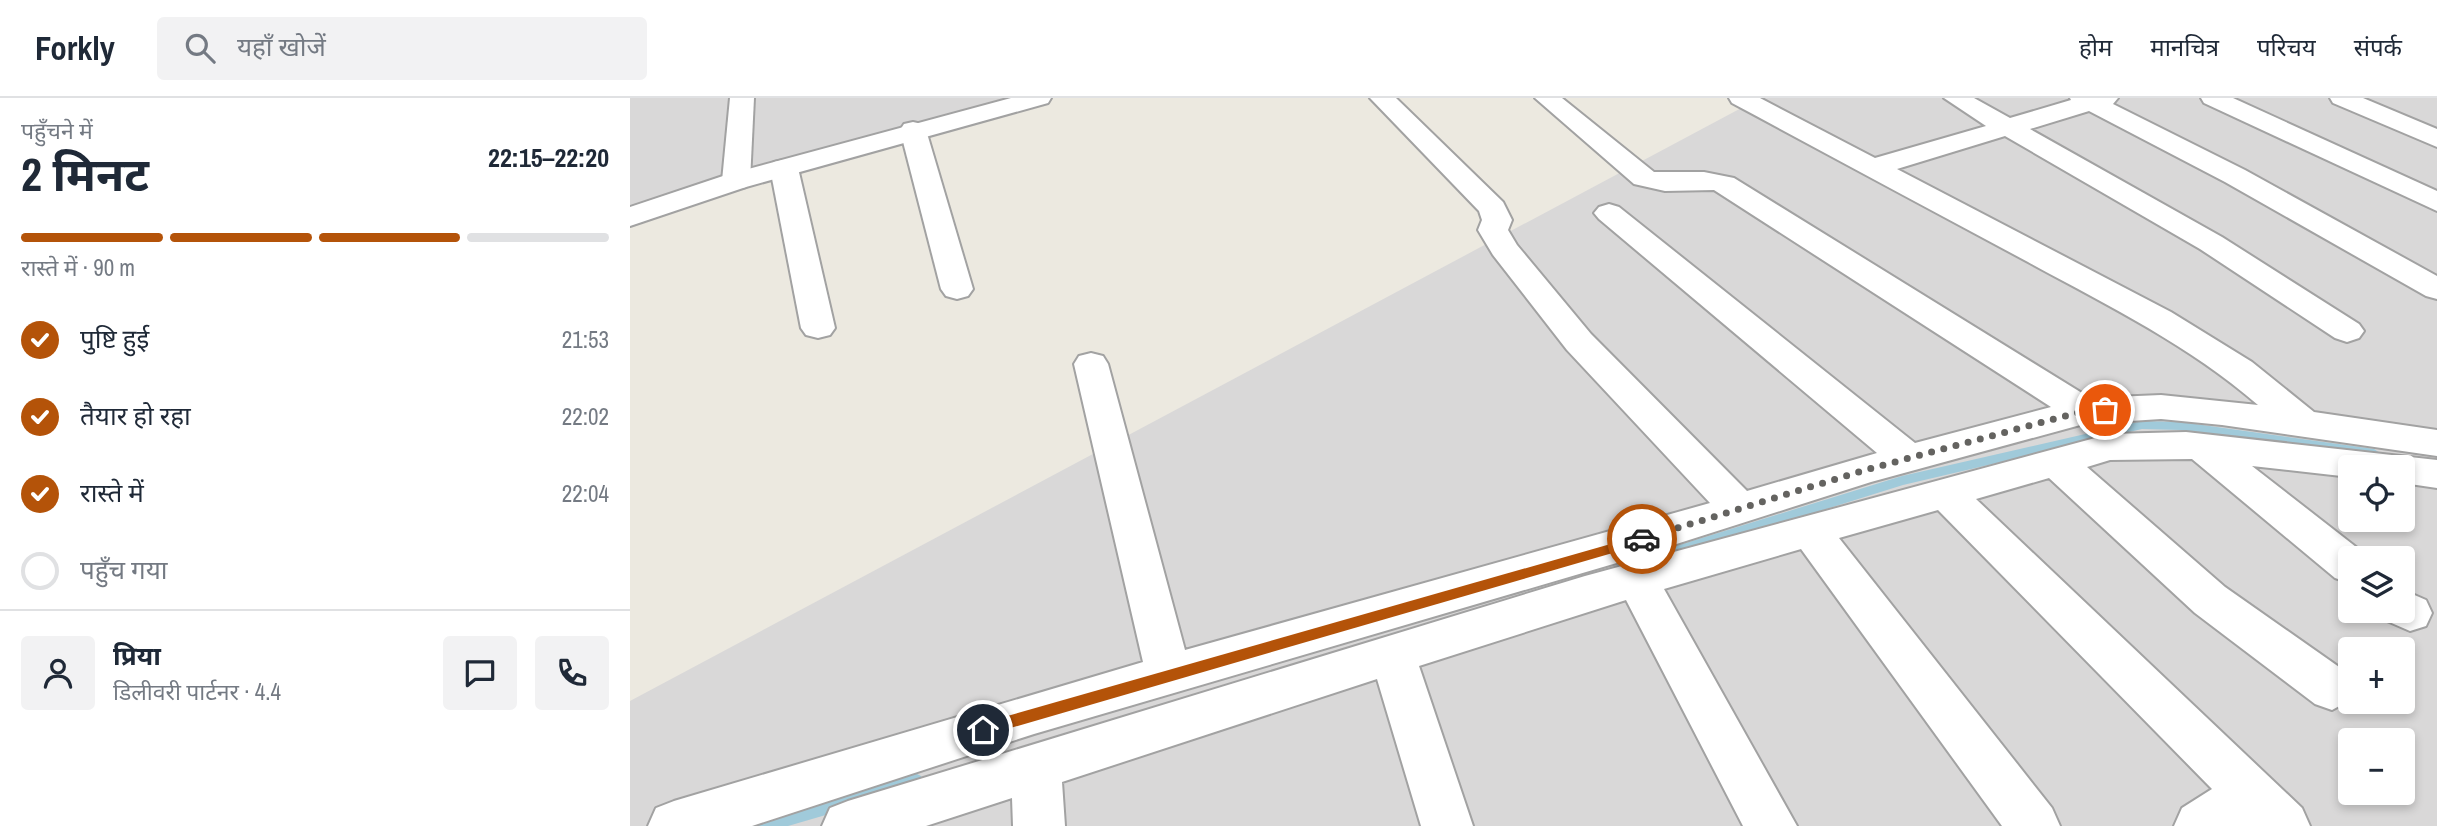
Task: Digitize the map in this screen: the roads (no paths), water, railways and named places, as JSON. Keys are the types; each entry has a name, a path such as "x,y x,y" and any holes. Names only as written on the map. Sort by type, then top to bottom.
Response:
{"street":[{"path":"736,181 742,98"},
{"path":"630,217 784,167 1039,98"},
{"path":"1382,98 1493,208 1497,220 1493,230 1500,242 1579,342 1740,509"},
{"path":"1547,98 1644,178 1657,183 1699,179 1724,184 2084,411"},
{"path":"1741,98 2180,332 2240,370 2303,423"},
{"path":"1956,98 2211,243 2347,331"},
{"path":"2213,98 2437,202"},
{"path":"2342,98 2437,139"},
{"path":"1871,168 2093,100 2272,195 2437,289"},
{"path":"913,130 957,289"},
{"path":"784,167 818,328"},
{"path":"1609,213 1908,458"},
{"path":"1091,364 1168,675"},
{"path":"674,826 1034,713 1620,546 1908,458 2084,411 2161,407 2222,412 2437,443"},
{"path":"848,826 1637,580 2109,447 2142,444 2201,446 2338,462"},
{"path":"2201,446 2338,556"},
{"path":"2055,461 2210,600 2332,689"},
{"path":"2415,471 2437,474"},
{"path":"1944,492 2267,809"},
{"path":"1810,531 2034,826"},
{"path":"1637,580 1771,826"},
{"path":"1392,656 1447,826"},
{"path":"1036,767 1039,826"},
{"path":"2200,826 2267,809"}],"waterway":[{"path":"1660,556 1902,481 2142,425 2181,426 2374,453"},
{"path":"761,826 915,781"}]}
